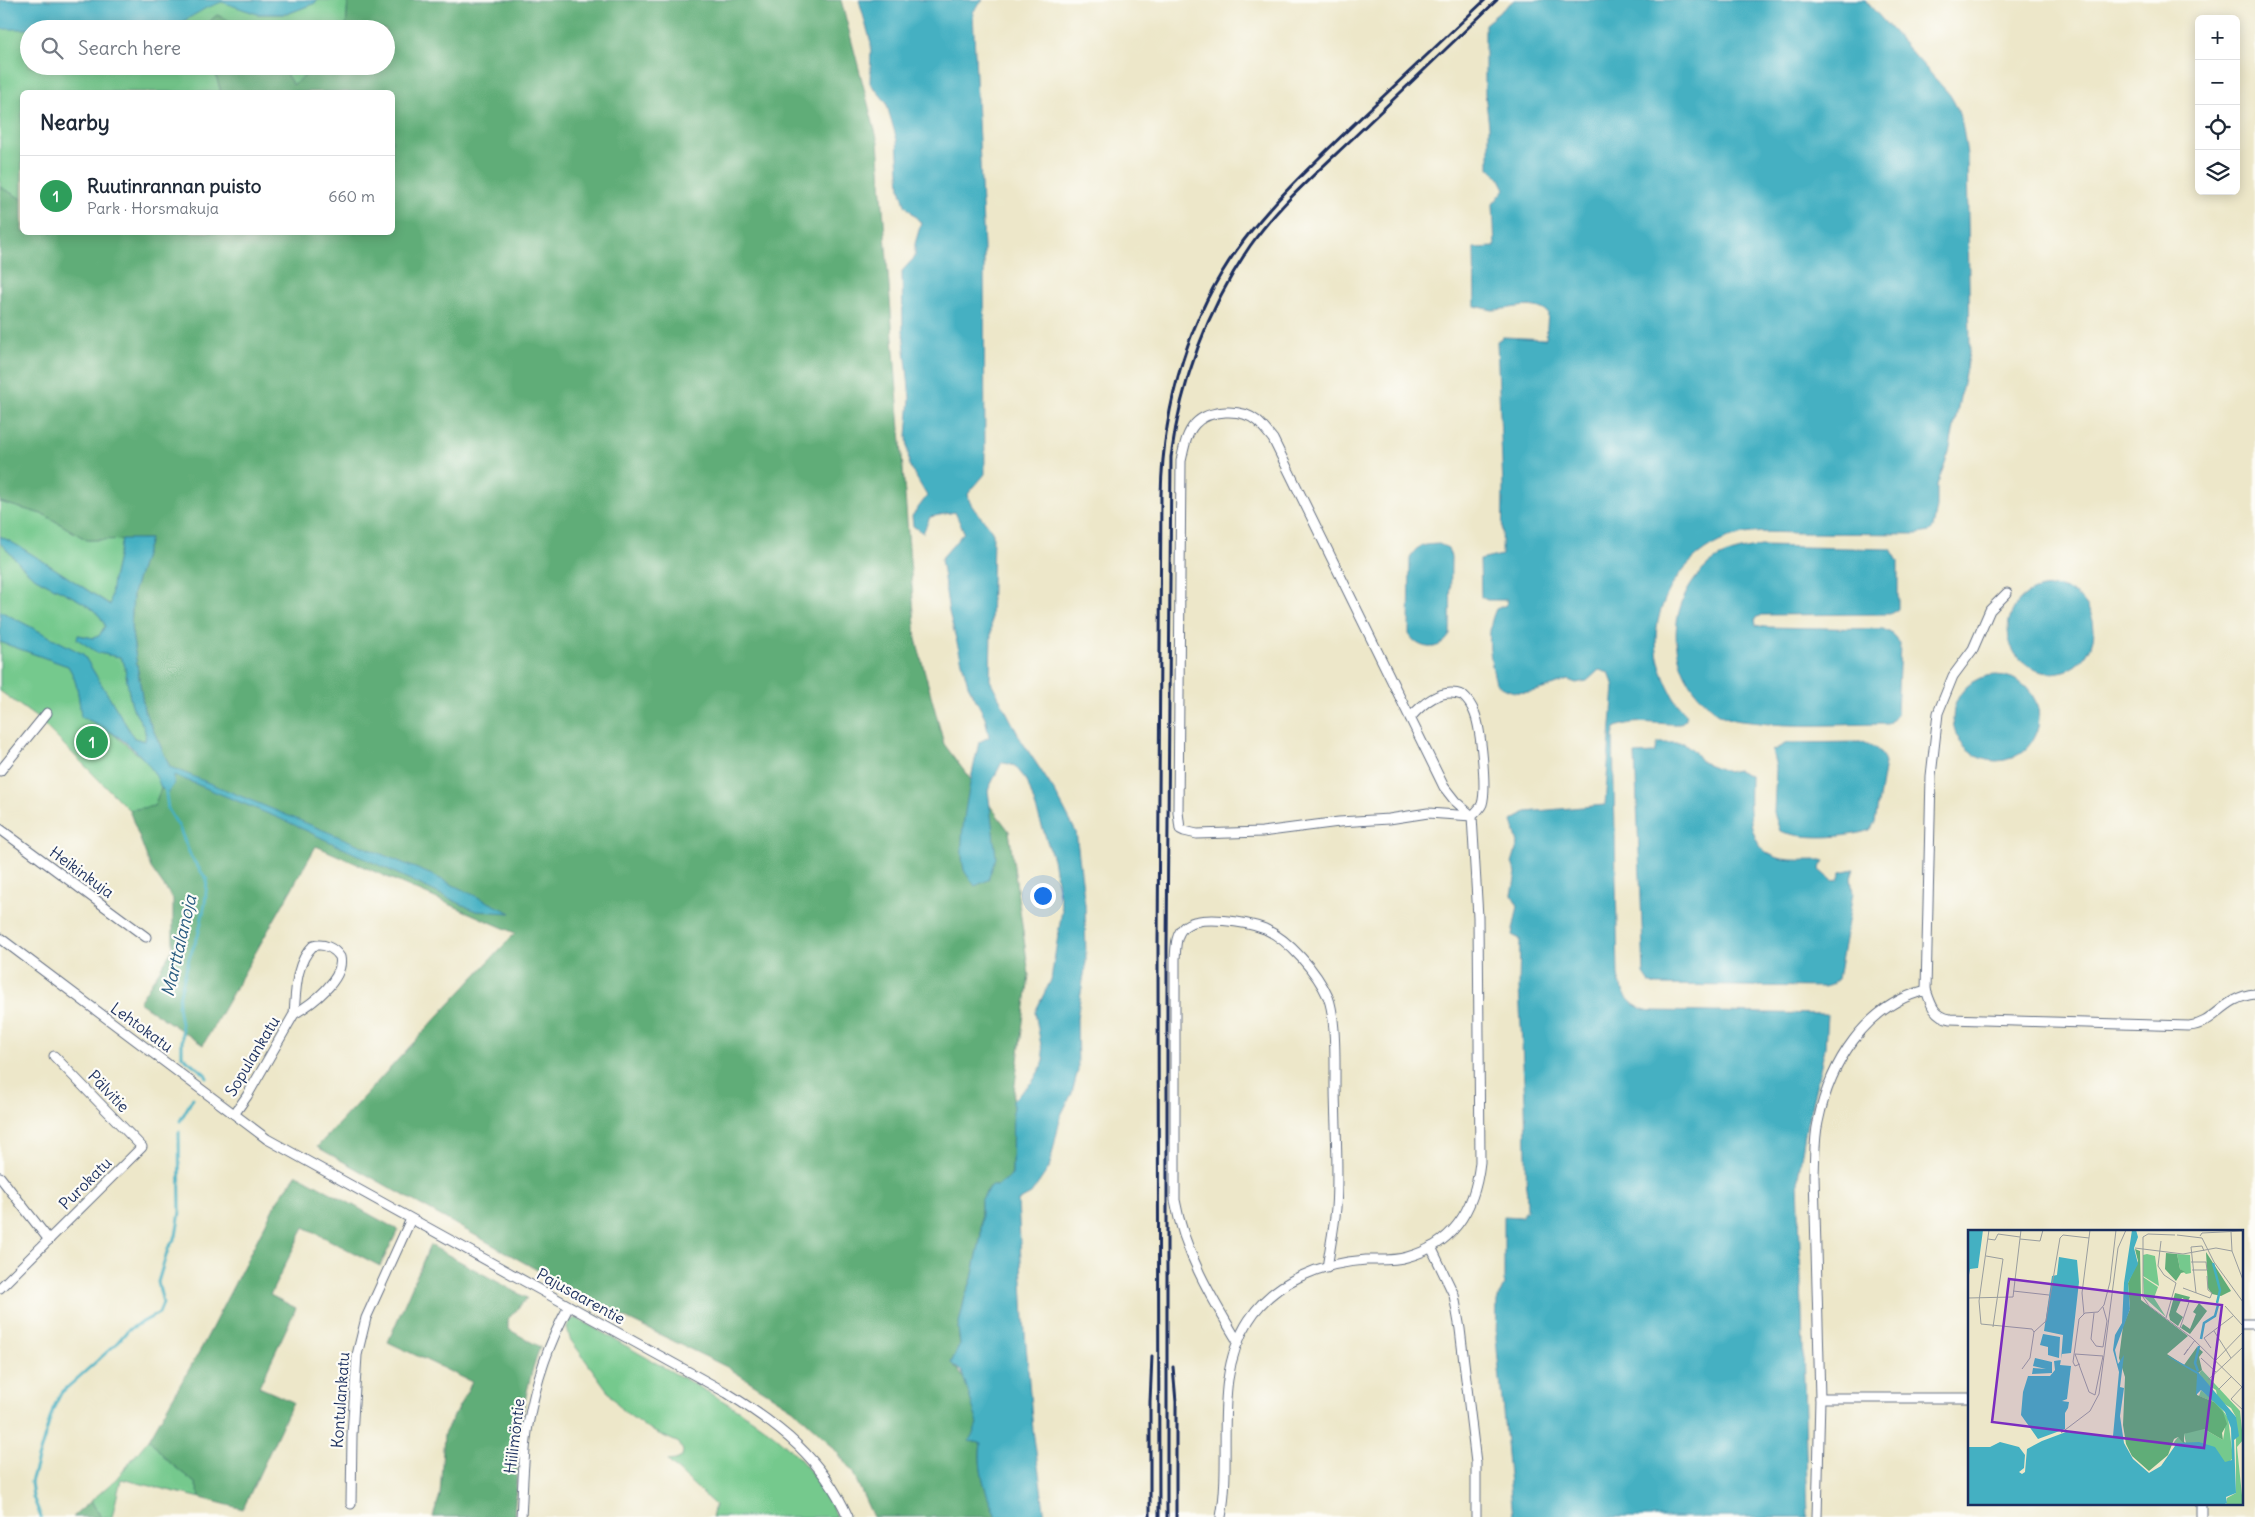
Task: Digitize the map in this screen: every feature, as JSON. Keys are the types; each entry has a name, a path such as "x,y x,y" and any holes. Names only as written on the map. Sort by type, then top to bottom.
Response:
{"street":[{"path":"1221,1517 1225,1486 1227,1377 1229,1364 1249,1320 1272,1294 1297,1277 1357,1261 1407,1258 1430,1247 1457,1226 1470,1207 1477,1188 1480,1162 1478,917 1472,816 1455,801 1444,787 1273,439 1256,420 1242,414 1226,412 1208,416 1195,424 1186,440 1182,461 1178,812 1180,828 1184,832 1197,834 1262,832 1339,822 1389,819 1428,813 1472,816"},
{"path":"2006,593 1990,610 1973,649 1953,676 1938,713 1930,776 1926,990 1933,1010 1940,1017 1950,1019 2190,1026 2205,1022 2238,997 2255,994"},
{"path":"1410,718 1424,703 1448,692 1462,695 1472,706 1480,735 1484,790 1482,805 1472,816"},
{"path":"0,771 47,713"},
{"name":"Heikinkuja","path":"0,830 146,937"},
{"path":"1238,1342 1204,1284 1180,1225 1175,1200 1175,959 1177,938 1183,928 1192,922 1207,920 1242,922 1266,930 1311,967 1328,998 1335,1042 1336,1208 1327,1268"},
{"name":"Lehtokatu","path":"0,938 267,1139"},
{"name":"Sopulankatu","path":"234,1113 247,1096 294,1014 308,1005 338,976 342,968 340,957 329,947 314,946 303,962 294,992 294,1014"},
{"path":"1817,1517 1820,1398 1814,1175 1818,1123 1833,1075 1842,1058 1869,1022 1890,1004 1926,990"},
{"name":"Pälvitie","path":"54,1056 142,1146"},
{"name":"Pajusaarentie","path":"267,1139 727,1393 765,1417 797,1443 824,1472 848,1517"},
{"name":"Purokatu","path":"0,1288 142,1146"},
{"path":"0,1177 49,1240"},
{"name":"Kontulankatu","path":"351,1504 352,1435 357,1355 366,1318 411,1219"},
{"path":"1430,1247 1448,1279 1454,1295 1459,1322 1476,1463 1476,1517"},
{"name":"Hiilimöntie","path":"521,1517 528,1428 534,1396 559,1323 569,1306"},
{"path":"2242,1324 2255,1324"},
{"path":"1820,1398 1968,1398"},
{"path":"2201,1504 2202,1517"}],"green space":[{"path":"0,0 255,0 257,14 287,14 315,3 317,0 348,0 347,20 228,20 217,15 211,20 20,20 20,75 216,75 220,90 20,90 20,198 0,187"},
{"path":"348,0 841,0 878,142 916,639 944,744 1009,831 1029,975 1013,1100 1012,1174 998,1186 990,1186 981,1201 981,1236 972,1279 965,1297 958,1328 960,1344 951,1363 962,1376 972,1399 978,1424 970,1441 981,1443 981,1472 996,1517 873,1517 852,1471 827,1440 793,1409 727,1367 609,1310 317,1147 515,933 316,846 203,1045 139,1002 173,949 173,899 151,868 129,810 154,806 170,767 144,710 131,627 133,593 150,539 87,540 45,515 0,502 0,187 20,198 20,235 395,235 395,90 220,90 216,75 287,75 293,85 306,75 395,75 395,20 347,20"},
{"path":"217,15 228,20 211,20"},
{"path":"287,75 306,75 293,85"},
{"path":"0,502 45,515 87,540 122,539 113,579 111,605 0,536"},
{"path":"0,543 31,575 86,604 101,618 105,626 99,636 93,638 79,635 98,653 120,657 124,663 131,703 144,728 145,741 134,738 83,654 0,611"},
{"path":"0,642 68,666 76,684 81,717 102,725 144,759 157,775 161,788 154,807 129,810 37,718 0,691"},
{"path":"297,1174 398,1230 380,1266 304,1227 270,1295 296,1308 259,1387 293,1402 243,1509 201,1498 195,1483 169,1462 149,1439 203,1345 277,1201"},
{"path":"430,1245 527,1298 508,1319 508,1329 540,1347 533,1368 524,1410 518,1453 514,1517 433,1517 440,1495 444,1434 472,1382 388,1342"},
{"path":"577,1318 730,1405 773,1434 809,1470 824,1492 837,1517 712,1517 715,1505 668,1461 682,1457 683,1451 679,1443 648,1429 621,1409 570,1339 567,1327 570,1320"},
{"path":"149,1439 169,1462 195,1483 201,1498 121,1479 112,1517 101,1517 91,1501 116,1479"},
{"path":"91,1501 101,1517 73,1517"}],"water":[{"path":"0,0 317,0 315,3 287,14 257,14 222,2 206,8 185,20 20,20 20,29 0,29"},
{"path":"859,0 983,0 973,12 984,248 985,474 968,494 975,510 993,534 990,680 1021,740 1055,792 1076,832 1085,905 1086,962 1077,1018 1078,1070 1072,1093 1061,1115 1049,1168 1031,1194 1018,1201 1024,1320 1033,1430 1045,1517 996,1517 981,1472 981,1443 969,1441 978,1424 962,1372 951,1363 960,1344 958,1328 965,1297 972,1279 981,1236 981,1201 990,1186 998,1186 1012,1175 1013,1100 1033,1081 1044,1062 1035,1012 1051,980 1062,910 1053,859 1027,781 1015,766 1002,762 988,790 996,857 988,880 975,886 964,870 962,857 963,824 969,789 979,742 989,737 985,717 968,685 949,612 941,559 964,532 955,512 930,517 923,533 913,526 912,516 927,496 909,465 907,436 910,398 903,330 902,271 915,257 915,244 921,223 905,205 900,188 897,140 886,102 870,83 871,43"},
{"path":"1514,0 1865,0 1950,95 1960,117 1963,131 1967,155 1970,348 1949,452 1937,485 1937,507 1933,528 1929,532 1918,534 1752,533 1736,536 1705,550 1691,561 1670,589 1658,622 1656,639 1662,671 1675,700 1684,711 1686,719 1680,724 1630,723 1615,728 1613,736 1618,976 1625,995 1639,1007 1652,1011 1827,1014 1825,1048 1805,1133 1798,1178 1808,1517 1513,1517 1496,1338 1497,1302 1504,1284 1504,1216 1521,1217 1527,1210 1525,1101 1519,988 1520,939 1512,935 1518,906 1512,895 1516,873 1512,863 1518,843 1512,821 1526,812 1605,805 1614,686 1609,673 1599,670 1587,681 1576,683 1568,680 1532,692 1514,692 1496,683 1490,656 1491,627 1496,609 1506,605 1507,600 1487,600 1481,597 1480,560 1502,555 1503,487 1497,341 1503,337 1546,339 1548,313 1542,309 1528,306 1492,310 1475,306 1474,248 1495,247 1493,204 1505,189 1499,177 1489,168 1489,126 1485,94 1485,24"},
{"path":"0,536 110,605 113,579 122,539 150,539 133,593 131,627 144,710 170,767 432,875 511,913 476,911 288,822 174,775 174,784 168,793 161,788 156,776 139,754 105,728 81,717 76,684 68,666 0,642 0,611 83,654 134,738 145,741 144,727 131,703 124,663 120,657 98,653 77,639 78,635 93,638 99,636 105,626 101,618 86,604 31,575 0,543"},
{"path":"1439,544 1448,548 1451,557 1450,634 1441,644 1430,647 1418,644 1409,634 1410,559 1418,548 1425,545"},
{"path":"1761,546 1891,549 1898,561 1898,609 1890,614 1762,615 1755,619 1756,625 1764,627 1883,629 1891,633 1900,643 1897,714 1888,724 1768,724 1730,719 1714,711 1696,692 1686,677 1677,644 1676,627 1686,594 1695,579 1708,565 1720,557"},
{"path":"2051,587 2067,590 2075,594 2087,606 2091,614 2094,630 2091,646 2087,654 2075,666 2067,670 2051,673 2035,670 2027,666 2015,654 2011,646 2008,630 2011,614 2015,606 2027,594 2035,590"},
{"path":"1996,675 2012,678 2020,682 2032,694 2036,702 2039,718 2036,734 2032,742 2020,754 2012,758 1996,761 1980,758 1972,754 1960,742 1956,734 1953,718 1956,702 1960,694 1972,682 1980,678"},
{"path":"1863,742 1877,749 1885,763 1875,822 1870,830 1849,835 1825,837 1801,836 1780,831 1774,813 1776,767 1772,751 1787,743"},
{"path":"1658,743 1684,743 1693,750 1702,762 1728,772 1737,770 1750,776 1752,826 1755,837 1761,847 1770,854 1787,860 1822,860 1824,861 1820,870 1833,881 1838,880 1841,872 1854,869 1851,878 1853,893 1838,979 1831,985 1824,987 1656,985 1650,983 1644,974 1635,754 1655,753"}],"waterway":[{"name":"Marttalanoja","path":"165,787 168,809 179,827 191,857 207,880 205,904 198,936 189,958 178,1006 182,1030 182,1056 205,1074 207,1078"},
{"name":"Marttalanoja","path":"180,1121 193,1098"},
{"name":"Marttalanoja","path":"41,1517 33,1497 31,1482 53,1409 61,1393 116,1344 128,1330 159,1313 163,1303 158,1282 168,1249 176,1236 180,1212 179,1132"}],"railway":[{"path":"1159,1517 1158,945 1161,495 1167,427 1174,394 1194,329 1208,298 1244,240 1269,210 1310,167 1485,0"},
{"path":"1167,1517 1167,945 1171,457 1182,401 1198,347 1221,295 1261,231 1298,190 1497,0"},
{"path":"1150,1517 1152,1356"},
{"path":"1173,1367 1176,1402 1176,1517"}],"place":[{"name":"Ruutinrannan puisto","path":"92,742"}]}
